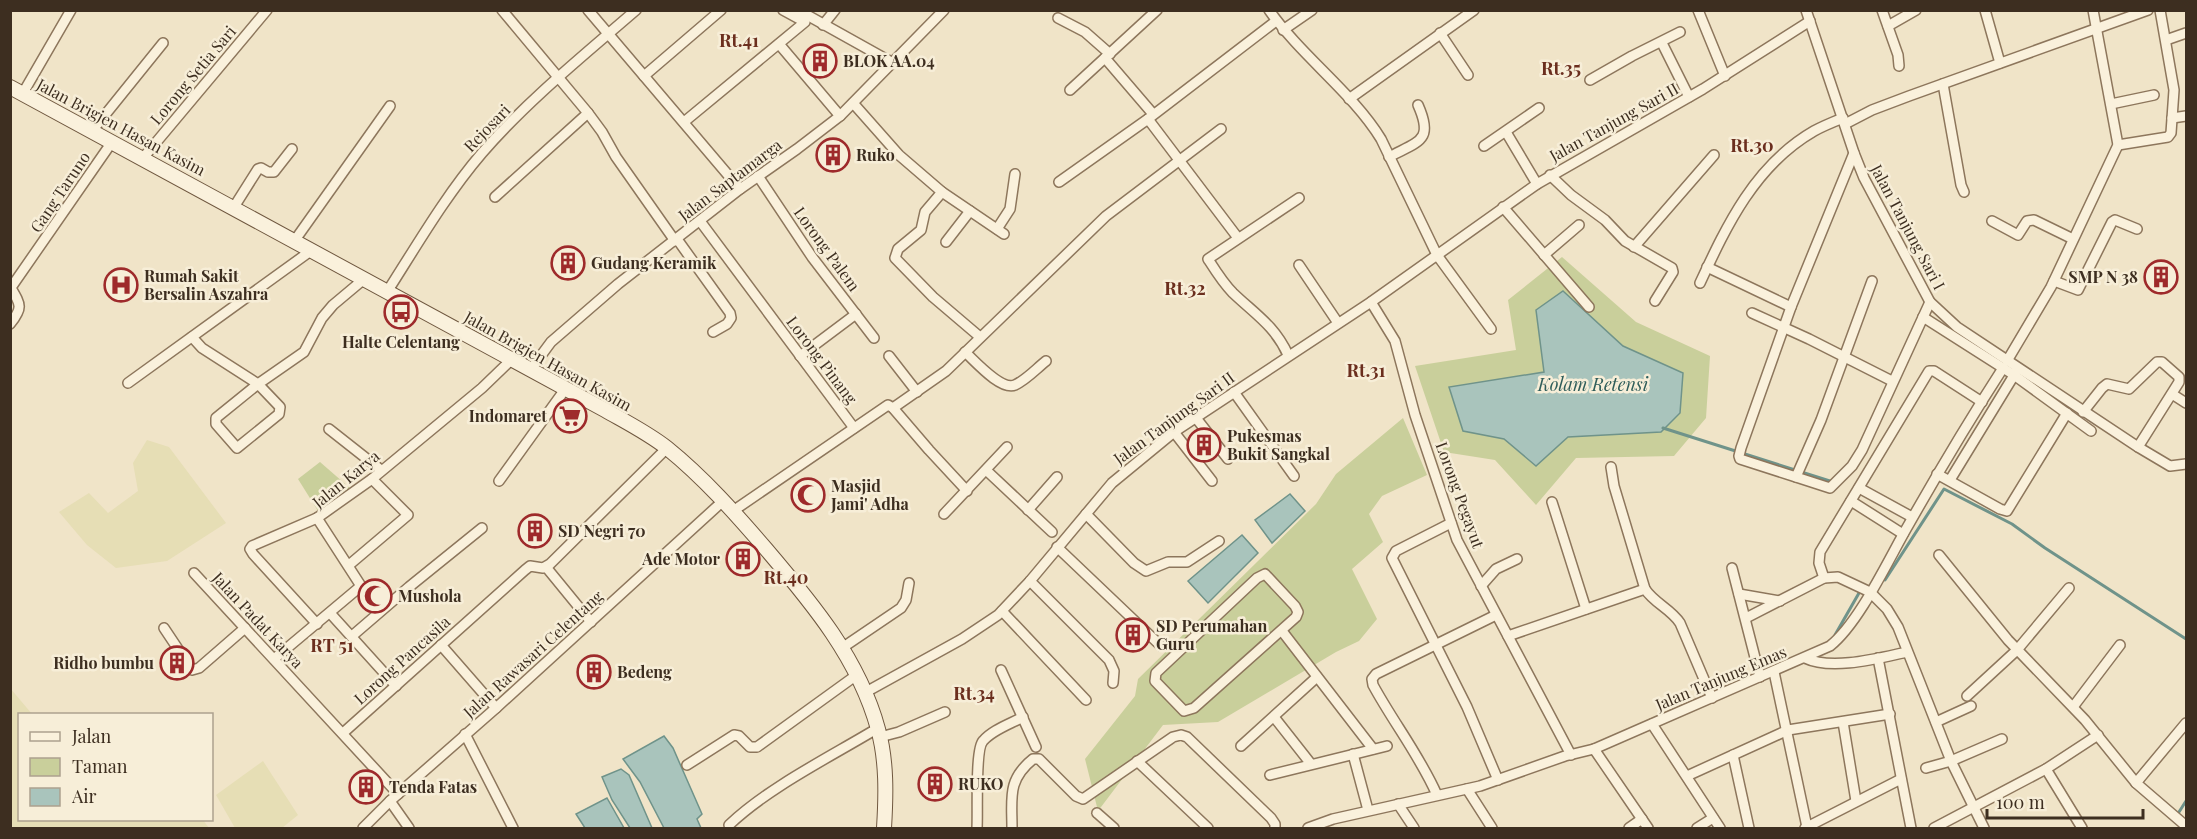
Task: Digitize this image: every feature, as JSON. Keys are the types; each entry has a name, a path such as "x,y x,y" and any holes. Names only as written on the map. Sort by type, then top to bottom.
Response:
{"street":[{"path":"17,90 71,10"},
{"name":"Lorong Setia Sari","path":"143,158 267,10"},
{"path":"502,10 588,113 616,157 730,313 731,318 727,324 714,332"},
{"path":"588,10 740,189"},
{"name":"Rejosari","path":"387,291 467,171 491,143 558,78 636,10"},
{"path":"644,76 721,10"},
{"path":"684,122 805,22 783,10"},
{"path":"798,10 893,63"},
{"path":"823,25 835,10"},
{"name":"Jalan Saptamarga","path":"531,369 543,351 561,332 618,284 740,189 840,116 944,10"},
{"path":"1070,90 1157,10"},
{"path":"1269,10 1283,30 1370,122 1437,255 1491,329"},
{"path":"1283,30 1312,10"},
{"path":"1349,99 1474,10"},
{"path":"1698,10 1725,76"},
{"path":"1882,10 1898,55 1899,66"},
{"path":"1888,26 1916,10"},
{"path":"1985,10 2000,63"},
{"path":"2093,10 2118,146 2168,137 2171,133 2174,90 2160,10"},
{"path":"1700,283 1744,196 1770,165 1813,131 2097,28 2129,13 2148,10"},
{"name":"Jalan Tanjung Sari II","path":"866,692 962,639 1002,611 1117,478 1174,432 1371,302 1537,184 1725,76 1809,14"},
{"name":"Jalan Tanjung Sari I","path":"1809,14 1864,178 1930,302 1957,327 2016,371 2170,466 2187,464"},
{"path":"1058,18 1080,28 1108,56 1179,160 1238,238"},
{"path":"1059,182 1151,117 1276,21"},
{"path":"1590,80 1680,32"},
{"path":"1440,33 1468,75"},
{"path":"2166,40 2187,33"},
{"path":"92,131 163,43"},
{"path":"1662,43 1689,97"},
{"path":"779,44 840,116"},
{"path":"1943,84 1964,192"},
{"name":"Jalan Brigjen Hasan Kasim","path":"17,90 566,388 667,448 733,511 805,596 858,674 879,733 885,778 884,828"},
{"path":"2110,104 2154,95"},
{"path":"853,103 898,156 942,192 1000,232 1010,209 1015,174"},
{"path":"1389,157 1415,143 1424,135 1426,125 1418,105"},
{"path":"295,240 390,106"},
{"path":"1484,146 1539,108"},
{"path":"495,197 588,113"},
{"path":"2172,118 2187,116"},
{"path":"893,408 946,370 1106,216 1221,129"},
{"path":"1506,132 1537,184"},
{"name":"Gang Taruno","path":"11,289 112,142"},
{"name":"Jalan Tanjung Emas","path":"1308,828 1368,810 1467,789 1594,749 1823,650 1838,639 1870,592 1937,474 2054,281 2118,146"},
{"path":"234,207 258,169 274,172 292,149"},
{"path":"1854,153 1791,308 1740,452 1741,460 1798,473 1828,488 1836,483 1857,459 1930,302"},
{"path":"1634,247 1714,155"},
{"name":"Lorong Palem","path":"758,176 812,257 874,338"},
{"path":"1550,176 1605,220 1620,237 1673,269 1655,301"},
{"path":"942,192 925,212 921,230 898,249 895,258 933,297 980,337"},
{"path":"1288,355 1276,333 1232,292 1208,259 1299,198"},
{"path":"1503,207 1589,307"},
{"path":"946,242 970,211"},
{"path":"1992,221 2018,235 2027,221 2034,220 2073,238"},
{"path":"2054,281 2078,290 2112,222 2115,220 2137,229"},
{"name":"Lorong Pinang","path":"700,221 854,428 733,511"},
{"path":"1544,255 1579,225"},
{"path":"128,383 312,250"},
{"path":"1299,265 1338,323"},
{"path":"1707,267 1791,308"},
{"path":"192,337 202,348 258,384 279,406 281,411 279,414 237,448 215,420 258,384 304,352 322,318 333,305 364,279"},
{"path":"1798,473 1872,281"},
{"path":"10,324 20,310 19,301 11,289"},
{"name":"Lorong Pegayut","path":"1371,302 1395,341 1410,400 1451,523 1496,615 1571,755"},
{"path":"800,356 856,314"},
{"path":"1752,314 1892,381"},
{"path":"1923,317 2005,364"},
{"path":"965,352 993,378 1008,386 1017,384 1046,361"},
{"path":"889,356 917,392"},
{"name":"Jalan Karya","path":"274,659 361,587 361,583 317,518 372,479 482,388 512,360"},
{"path":"2083,412 2107,384 2129,389 2157,362 2162,362 2179,377 2180,381 2138,447"},
{"path":"1824,578 1819,563 1821,552 1929,371 1934,371 1982,402"},
{"path":"1950,480 2016,371 2091,431"},
{"path":"499,481 566,388"},
{"path":"1234,392 1294,476"},
{"path":"2172,394 2187,403"},
{"path":"854,428 885,406 893,408 928,450 967,491"},
{"path":"1937,474 2007,511 2067,413"},
{"path":"1196,418 1228,459"},
{"path":"329,429 381,470"},
{"path":"1174,432 1212,481"},
{"path":"944,514 1007,447"},
{"name":"Lorong Pancasila","path":"343,733 528,567 546,567 667,448"},
{"path":"1611,467 1616,492 1645,589 1680,623 1712,698"},
{"path":"986,471 1052,532"},
{"path":"1028,510 1057,477"},
{"path":"348,564 408,515 372,479"},
{"path":"1855,495 1908,526"},
{"path":"1855,495 1908,526"},
{"name":"Jalan Rawasari Celentang","path":"363,828 390,801 496,708 723,501"},
{"path":"1552,502 1586,609"},
{"path":"1086,514 1134,563 1146,571 1168,562 1187,562 1219,541"},
{"path":"317,518 252,546 250,549 317,624"},
{"path":"1451,523 1396,551 1392,556 1467,707 1498,780"},
{"path":"352,636 482,528"},
{"path":"1057,547 1161,646"},
{"path":"1939,555 2017,650 2073,707 2136,783 2187,826"},
{"path":"1482,586 1496,569 1517,559"},
{"path":"546,567 591,622"},
{"path":"1732,568 1760,677"},
{"name":"Jalan Padat Karya","path":"194,573 398,794"},
{"path":"1262,575 1269,577 1298,612 1294,620 1282,631 1190,711 1181,709 1154,679 1156,673 1262,575"},
{"path":"1746,618 1824,578 1842,577 1870,592 1894,620 1951,761 1984,828"},
{"path":"1030,581 1109,660 1114,671 1113,683"},
{"path":"842,648 901,608 906,600 909,583"},
{"path":"1967,696 2017,650 2069,588"},
{"path":"1508,636 1645,589"},
{"path":"1739,594 1780,602"},
{"path":"1002,611 1086,700"},
{"path":"330,613 396,686"},
{"path":"1437,795 1421,763 1393,723 1371,682 1376,674 1496,615"},
{"path":"164,628 192,670 199,668 246,628"},
{"path":"1282,631 1373,749"},
{"path":"441,645 496,708"},
{"path":"2073,707 2120,645"},
{"path":"1805,658 1827,663 1878,658 1907,652"},
{"path":"1878,658 1911,828"},
{"path":"1001,670 1036,747"},
{"path":"1774,672 1788,730 1806,828 1901,779"},
{"path":"687,765 731,735 739,736 752,748 757,747 858,674"},
{"path":"1241,746 1317,677"},
{"path":"1936,722 1971,706"},
{"path":"729,825 788,782 879,733 899,732 945,712"},
{"path":"1687,776 1788,730 1890,714"},
{"path":"977,828 980,743 988,736 1023,717"},
{"path":"1274,717 1311,764"},
{"path":"1843,722 1856,801"},
{"path":"2136,783 2187,723"},
{"path":"1652,724 1720,828"},
{"path":"465,734 513,828"},
{"path":"1012,828 1013,784 1021,771 1033,759 1039,759 1076,796 1083,800 1173,737 1181,735 1187,737 1271,818 1275,828"},
{"path":"1934,828 2046,769 2098,735"},
{"path":"1926,768 1951,761 2002,740"},
{"path":"1270,775 1388,746"},
{"path":"1594,749 1648,828"},
{"path":"1353,754 1368,810"},
{"path":"1733,755 1749,828"},
{"path":"1137,761 1208,828"},
{"path":"2046,769 2082,828"},
{"path":"1467,789 1492,828"},
{"path":"390,801 409,828"},
{"path":"1398,804 1414,828"},
{"path":"1097,813 1114,828"},
{"path":"1697,828 1713,818"},
{"path":"1333,819 1339,828"},
{"path":"1629,828 1642,819"}],"shaded area":[{"path":"147,440 169,447 226,523 167,561 116,568 87,545 59,512 89,493 108,513 138,491 133,463"},
{"path":"10,688 31,713 18,713 18,821 204,821 209,828 11,828"},
{"path":"263,761 298,815 282,828 235,828 216,795"}],"green space":[{"path":"1562,257 1636,322 1710,356 1706,418 1674,456 1576,458 1536,505 1495,460 1444,452 1415,366 1516,350 1508,300"},
{"path":"1403,418 1427,475 1382,496 1369,514 1383,542 1352,569 1377,619 1359,641 1336,652 1218,722 1163,725 1098,811 1085,759 1135,696 1138,679 1316,504 1336,474"},
{"path":"320,462 351,489 318,511 298,479"}],"water":[{"name":"Kolam Retensi","path":"1563,291 1623,346 1683,373 1680,413 1661,432 1568,437 1536,466 1504,439 1463,431 1449,387 1544,372 1536,310"},
{"path":"1290,494 1305,511 1272,543 1255,520"},
{"path":"1242,535 1258,553 1208,603 1188,581"},
{"path":"664,736 673,748 702,814 697,819 701,828 664,828 640,782 623,759"},
{"path":"621,769 629,775 652,828 630,828 612,800 602,777"},
{"path":"607,798 624,828 585,828 576,814"}],"waterway":[{"path":"1663,428 1833,482"},
{"path":"1885,580 1944,489 2012,524 2045,548 2186,639"},
{"path":"1835,635 1859,593"},
{"path":"2179,812 2186,801"}],"place":[{"name":"BLOK AA.04","path":"820,61"},
{"name":"Ruko","path":"833,155"},
{"name":"Gudang Keramik","path":"568,263"},
{"name":"SMP N 38","path":"2161,277"},
{"name":"Rumah Sakit Bersalin Aszahra","path":"121,285"},
{"name":"Halte Celentang","path":"401,312"},
{"name":"Indomaret","path":"570,416"},
{"name":"Pukesmas Bukit Sangkal","path":"1204,445"},
{"name":"Masjid Jami' Adha","path":"808,495"},
{"name":"SD Negri 70","path":"535,531"},
{"name":"Ade Motor","path":"743,559"},
{"name":"Mushola","path":"375,596"},
{"name":"SD Perumahan Guru","path":"1133,635"},
{"name":"Ridho bumbu","path":"177,663"},
{"name":"Bedeng","path":"594,672"},
{"name":"RUKO","path":"935,784"},
{"name":"Tenda Fatas","path":"366,787"}],"district":[{"name":"Rt.41","path":"739,41"},
{"name":"Rt.35","path":"1561,69"},
{"name":"Rt.30","path":"1752,146"},
{"name":"Rt.32","path":"1185,289"},
{"name":"Rt.31","path":"1366,371"},
{"name":"Rt.40","path":"786,578"},
{"name":"RT 51","path":"332,646"},
{"name":"Rt.34","path":"974,694"}]}
